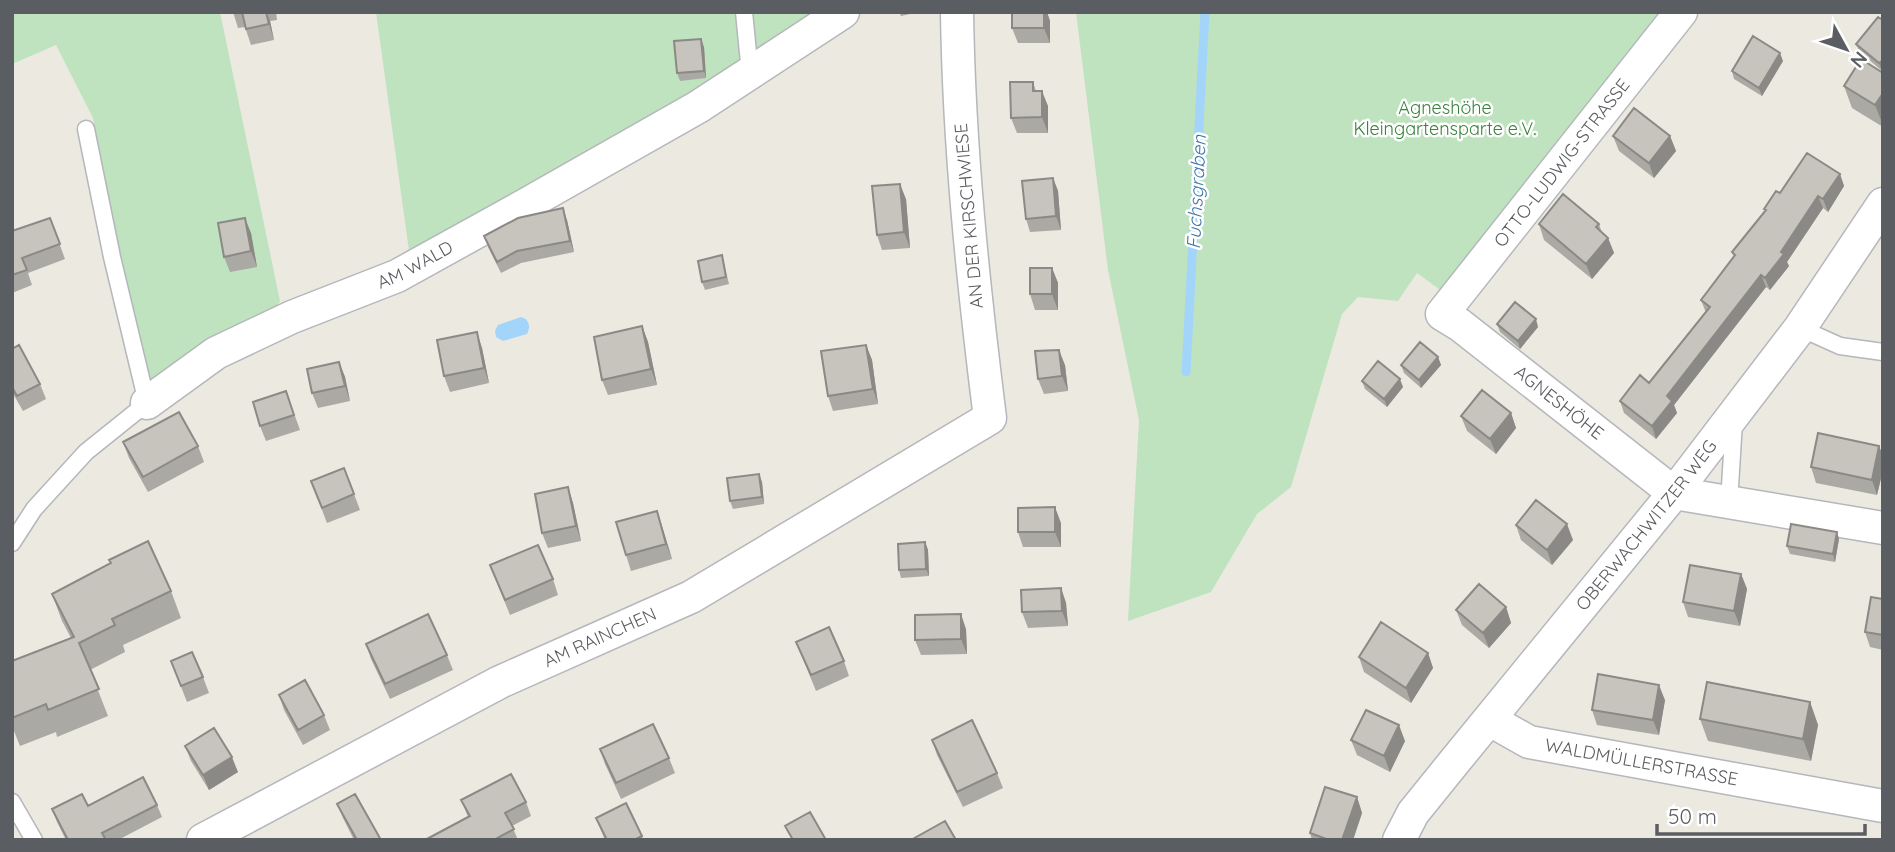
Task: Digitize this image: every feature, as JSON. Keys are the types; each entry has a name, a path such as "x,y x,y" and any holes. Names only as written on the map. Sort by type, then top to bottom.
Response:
{"street":[{"name":"AM WALD","path":"146,403 216,353 292,317 397,276 698,107 843,12"},
{"name":"AN DER KIRSCHWIESE","path":"957,12 966,200 990,418"},
{"name":"OTTO-LUDWIG-STRASSE","path":"1442,314 1681,12"},
{"name":"OBERWACHWITZER WEG","path":"1399,840 1413,813 1674,493 1734,415 1800,328 1883,204"},
{"name":"AGNESHÖHE","path":"1442,314 1460,325 1674,493"},
{"name":"AM RAINCHEN","path":"203,840 500,682 691,597 990,418"},
{"path":"1674,493 1883,528"},
{"name":"WALDMÜLLERSTRASSE","path":"1490,719 1529,742 1883,806"}],"lane":[{"path":"744,12 750,73"},
{"path":"86,128 146,403"},
{"path":"1800,328 1840,346 1883,352"},
{"name":"AM WALD","path":"12,543 34,509 86,452 146,403"},
{"path":"1729,503 1734,415"},
{"path":"12,802 34,840"}],"green space":[{"path":"12,12 220,12 280,301 272,314 151,390 117,249 93,118 56,45 12,64"},
{"path":"376,12 816,12 759,53 410,258"},
{"name":"Agneshöhe Kleingartensparte e.V.","path":"1076,12 1665,12 1443,292 1417,273 1398,301 1358,297 1342,314 1291,487 1257,514 1211,592 1128,621 1139,420 1108,270"}],"water":[{"path":"521,317 526,319 529,325 527,334 503,341 496,337 498,325"}],"building":[{"path":"242,12 266,12 269,24 246,29"},
{"path":"1012,12 1044,12 1044,28 1012,28"},
{"path":"1878,17 1883,20 1883,60 1879,63 1856,44"},
{"path":"1753,36 1780,53 1759,88 1732,71"},
{"path":"701,39 704,71 677,73 674,41"},
{"path":"1861,59 1883,73 1883,93 1875,105 1844,86"},
{"path":"1010,82 1033,82 1033,91 1042,91 1042,117 1011,118"},
{"path":"1634,108 1670,136 1649,163 1613,136"},
{"path":"1807,153 1840,174 1823,199 1818,196 1781,252 1784,254 1765,278 1761,275 1667,396 1672,401 1652,426 1620,401 1640,375 1649,383 1710,307 1701,300 1735,255 1732,252 1766,210 1764,209 1776,191 1780,193"},
{"path":"1053,178 1056,216 1026,219 1022,181"},
{"path":"900,184 904,232 877,235 872,186"},
{"path":"1563,194 1599,224 1596,227 1608,238 1586,264 1539,224"},
{"path":"563,208 570,241 517,251 497,262 484,236 518,218"},
{"path":"50,218 60,244 22,258 27,270 12,275 12,231"},
{"path":"245,218 251,251 224,257 218,223"},
{"path":"722,255 726,277 702,282 698,261"},
{"path":"1030,268 1052,268 1052,294 1030,294"},
{"path":"1515,302 1536,319 1518,341 1497,324"},
{"path":"642,326 651,369 602,380 594,337"},
{"path":"477,332 484,368 444,376 437,340"},
{"path":"1420,342 1438,357 1419,380 1401,365"},
{"path":"19,345 40,384 17,396 12,387 12,349"},
{"path":"866,345 873,389 828,396 821,351"},
{"path":"1059,350 1062,376 1038,379 1035,351"},
{"path":"1378,361 1400,379 1384,399 1362,381"},
{"path":"339,362 345,386 312,393 307,369"},
{"path":"1482,390 1511,413 1490,439 1461,416"},
{"path":"286,391 294,415 260,426 253,402"},
{"path":"179,412 198,446 143,477 123,442"},
{"path":"1818,433 1879,446 1872,480 1811,467"},
{"path":"344,468 354,494 322,508 311,481"},
{"path":"759,474 762,497 730,501 727,478"},
{"path":"568,487 576,526 542,533 535,494"},
{"path":"1536,500 1567,524 1547,550 1516,525"},
{"path":"1055,507 1055,532 1018,532 1018,508"},
{"path":"657,511 666,544 626,555 616,522"},
{"path":"1791,524 1837,532 1833,554 1787,546"},
{"path":"148,541 171,591 112,619 115,625 79,643 99,689 48,710 46,704 12,718 12,661 74,637 52,594 111,563 109,560"},
{"path":"925,542 926,569 899,570 898,544"},
{"path":"538,545 553,579 505,600 490,565"},
{"path":"1690,565 1741,574 1734,611 1683,602"},
{"path":"1479,584 1506,607 1483,633 1456,610"},
{"path":"1061,588 1062,611 1022,612 1021,590"},
{"path":"1871,597 1883,599 1883,635 1865,632"},
{"path":"428,614 447,655 385,684 366,644"},
{"path":"961,614 961,639 915,640 915,615"},
{"path":"1381,622 1428,653 1406,688 1359,657"},
{"path":"829,627 844,661 811,675 796,642"},
{"path":"192,652 203,677 181,686 171,661"},
{"path":"1598,674 1659,685 1653,720 1592,710"},
{"path":"305,680 324,715 298,730 279,695"},
{"path":"1707,682 1810,702 1803,739 1700,719"},
{"path":"1366,710 1399,725 1384,756 1351,740"},
{"path":"972,720 997,773 957,792 932,740"},
{"path":"653,724 669,758 616,783 600,749"},
{"path":"214,728 232,757 203,775 185,746"},
{"path":"511,774 526,802 505,813 514,829 494,840 425,840 470,816 461,800"},
{"path":"143,777 157,805 102,833 106,840 68,840 52,809 82,794 88,806"},
{"path":"1325,787 1357,797 1342,840 1329,840 1310,833"},
{"path":"355,794 381,840 357,840 337,804"},
{"path":"626,803 642,836 634,840 607,840 596,818"},
{"path":"810,812 826,840 793,840 785,826"},
{"path":"945,821 956,840 911,840"}],"waterway":[{"name":"Fuchsgraben","path":"1186,372 1205,12"}]}
